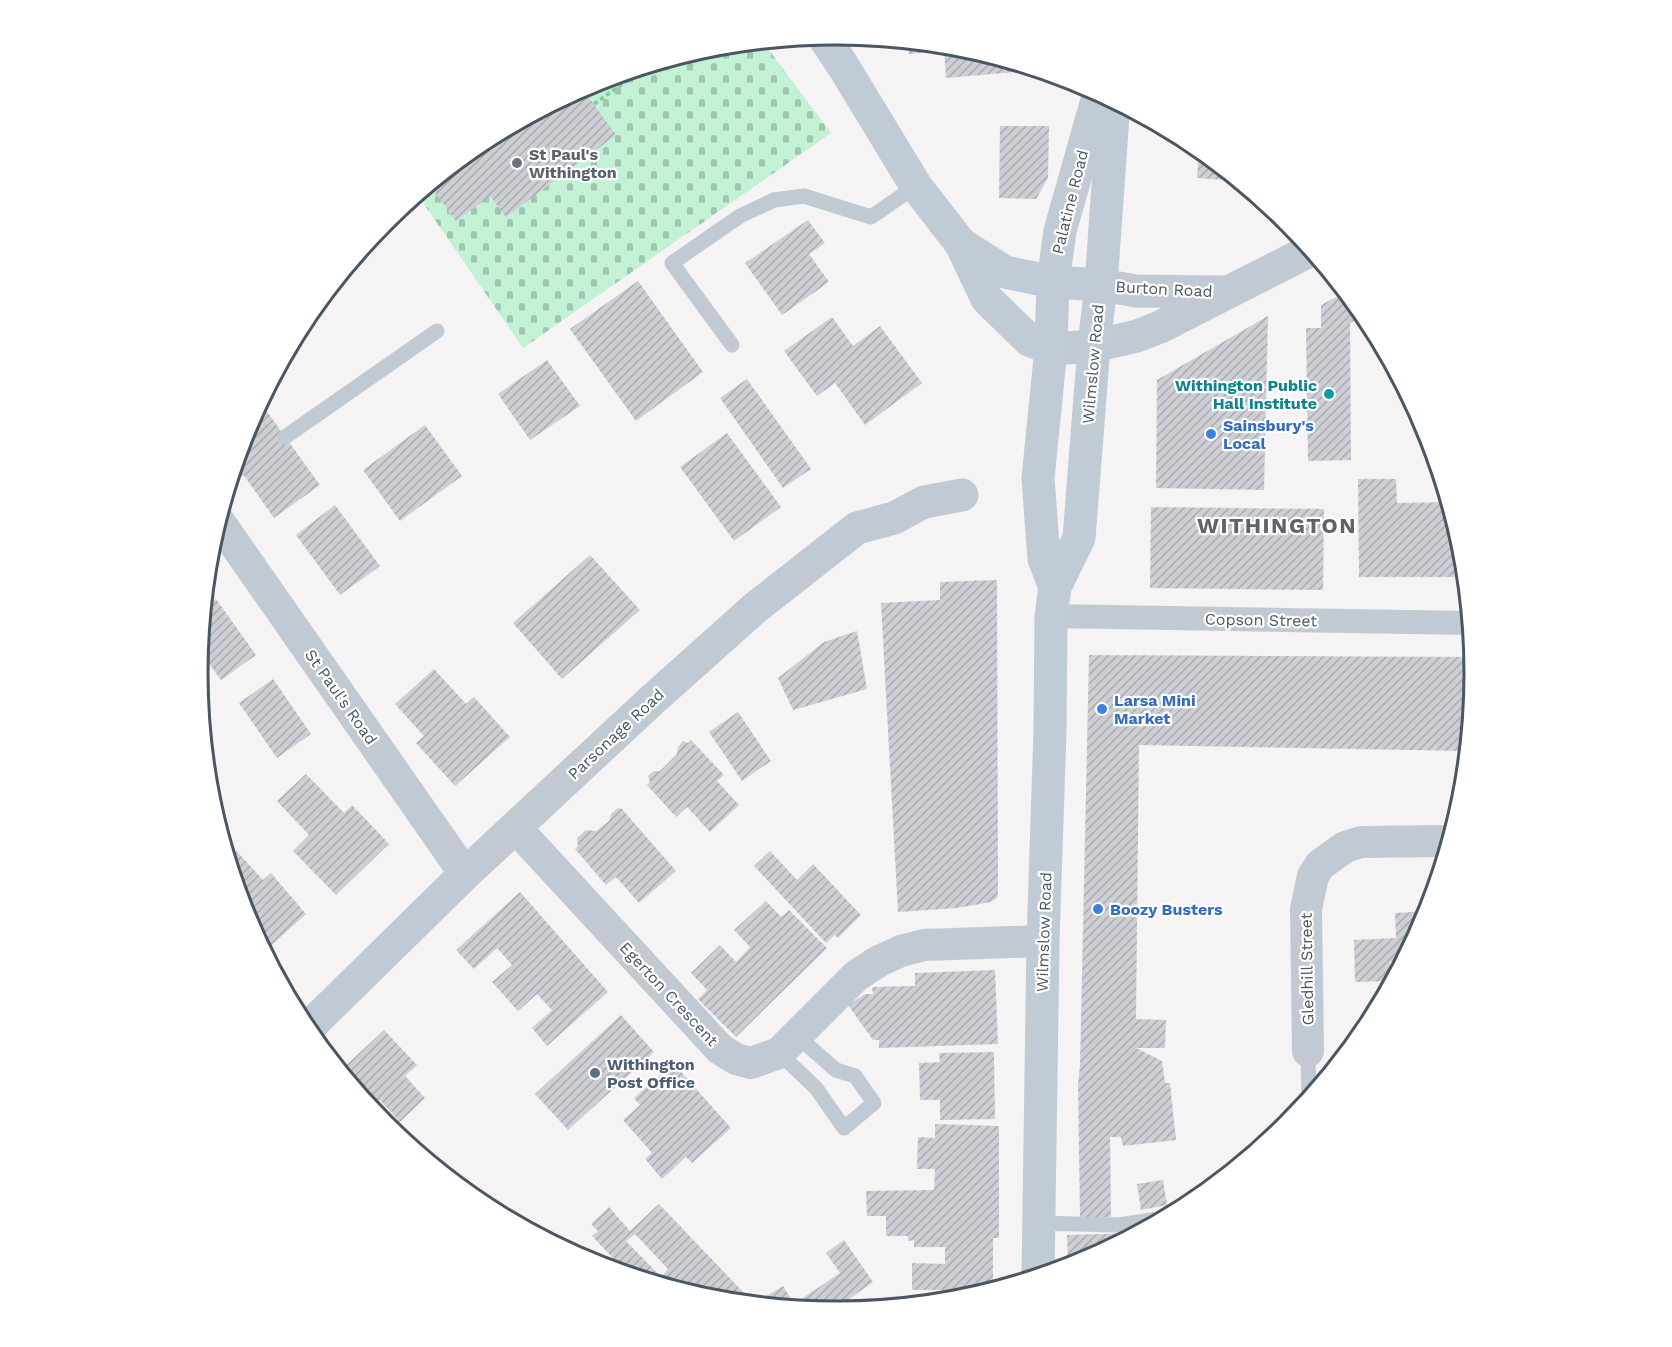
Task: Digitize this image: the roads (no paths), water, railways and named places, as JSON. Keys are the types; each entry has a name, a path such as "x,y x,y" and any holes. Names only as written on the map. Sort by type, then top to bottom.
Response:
{"main road":[{"name":"Wilmslow Road","path":"829,45 916,186 961,244 987,298 1029,340 1051,349 1038,478 1044,559 1053,602 1043,941 1038,1269"},
{"name":"Palatine Road","path":"1051,349 1053,282 1060,231 1096,102"},
{"name":"Palatine Road","path":"1101,285 1113,110"},
{"name":"Wilmslow Road","path":"961,244 1005,272 1053,282 1101,285 1094,346 1080,538 1053,602"}],"street":[{"name":"Burton Road","path":"1051,349 1094,346 1137,336 1160,327 1304,254"},
{"name":"Burton Road","path":"1101,285 1136,291 1228,292"},
{"name":"Parsonage Road","path":"313,1023 515,827 755,608 857,528 894,518 924,502 962,495"},
{"name":"St Paul's Road","path":"225,530 465,874"},
{"name":"Copson Street","path":"1053,602 1462,623"},
{"name":"Egerton Crescent","path":"515,827 720,1049 735,1059 751,1063 788,1044 856,976 879,961 902,951 924,945 1043,941"},
{"name":"Gledhill Street","path":"1308,1051 1306,909 1312,876 1330,857 1345,847 1361,842 1441,841"}],"lane":[{"path":"732,345 672,263 740,216 774,200 804,196 871,217 916,186"},
{"path":"285,437 437,331"},
{"path":"788,1044 836,1070 855,1077 874,1102 844,1128 788,1044"},
{"path":"1308,1051 1309,1088"},
{"path":"816,1088 836,1070"},
{"path":"1038,1223 1118,1225 1144,1221"}],"place":[{"name":"St Paul's Withington","path":"517,163"},
{"name":"Withington Public Hall Institute","path":"1329,394"},
{"name":"Sainsbury's Local","path":"1211,434"},
{"name":"Larsa Mini Market","path":"1102,709"},
{"name":"Boozy Busters","path":"1098,909"},
{"name":"Withington Post Office","path":"595,1073"}],"district":[{"name":"WITHINGTON","path":"1277,525"}]}
